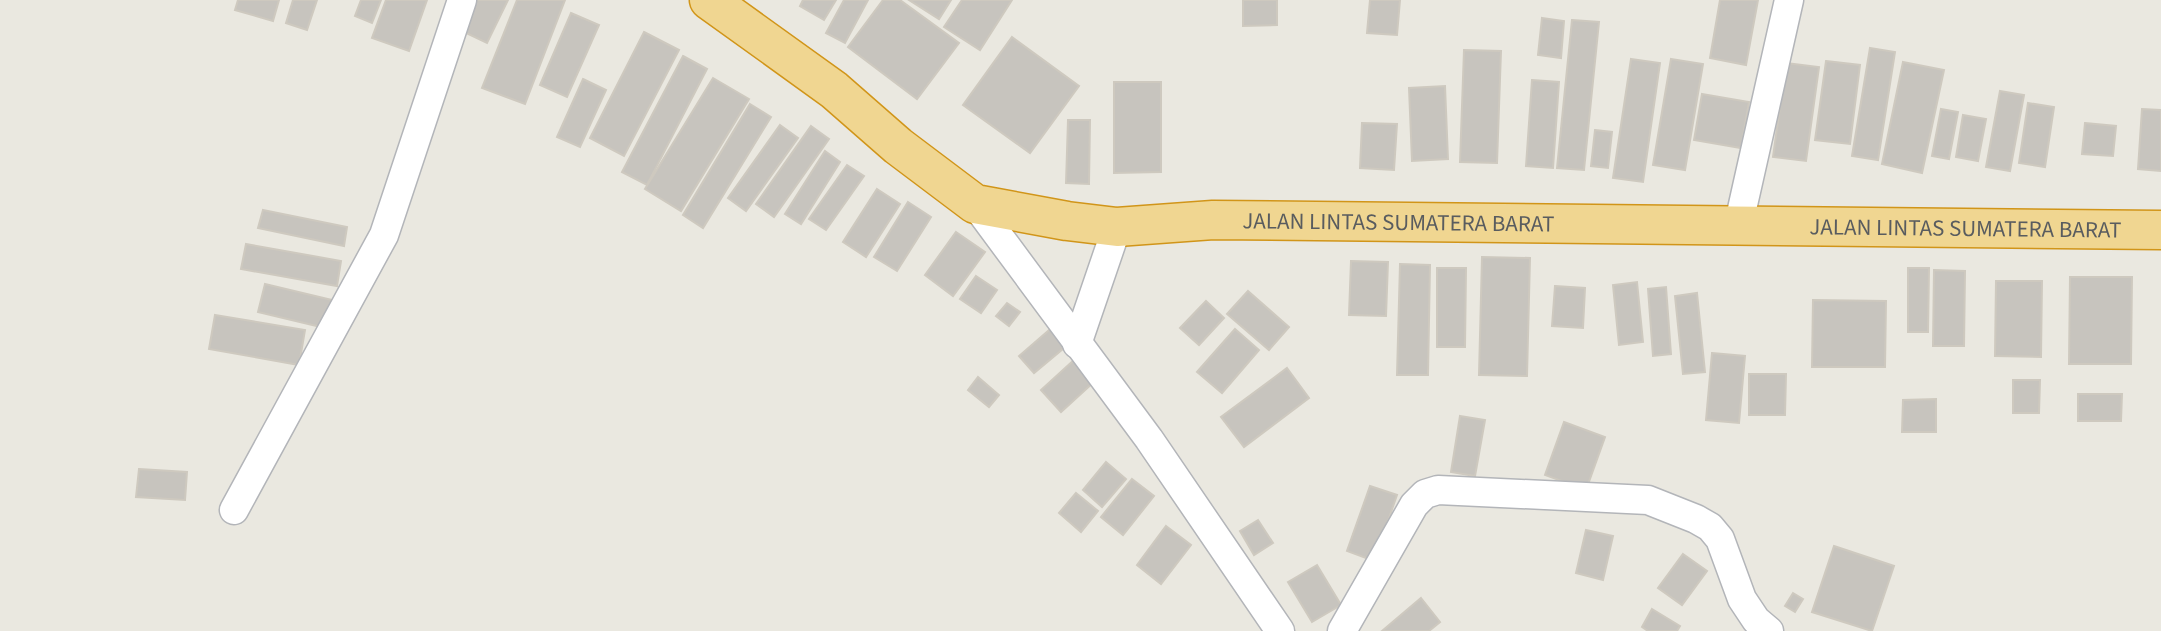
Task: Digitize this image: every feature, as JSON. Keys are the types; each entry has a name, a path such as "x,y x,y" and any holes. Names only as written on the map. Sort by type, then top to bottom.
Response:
{"highway":[{"name":"JALAN LINTAS SUMATERA BARAT","path":"709,0 834,90 898,146 975,204 1067,221 1117,227 1213,220 2161,230"}],"street":[{"path":"234,510 384,235 462,0"},
{"path":"1738,227 1789,0"},
{"path":"975,204 1149,439 1280,631"},
{"path":"1077,344 1117,227"},
{"path":"1342,631 1414,505 1425,494 1438,490 1648,500 1696,519 1710,527 1720,539 1742,599 1756,620 1769,631"}],"building":[{"path":"238,0 279,0 273,21 235,10"},
{"path":"293,0 317,0 307,30 286,23"},
{"path":"361,0 381,0 372,23 355,16"},
{"path":"386,0 427,0 409,51 372,38"},
{"path":"477,0 508,0 487,43 462,31"},
{"path":"517,0 565,0 525,104 482,88"},
{"path":"803,0 836,0 824,20 800,6"},
{"path":"844,0 868,0 845,43 826,33"},
{"path":"883,0 900,0 959,43 917,99 848,47"},
{"path":"909,0 951,0 939,19"},
{"path":"962,0 1012,0 980,50 944,27"},
{"path":"1243,0 1277,0 1277,25 1243,26"},
{"path":"1370,0 1400,0 1397,35 1367,33"},
{"path":"1720,0 1758,0 1746,65 1710,58"},
{"path":"571,13 599,25 567,97 540,85"},
{"path":"1542,18 1564,21 1561,58 1538,55"},
{"path":"1572,20 1599,22 1584,170 1557,168"},
{"path":"644,32 679,50 624,156 590,138"},
{"path":"1012,37 1079,86 1030,153 963,105"},
{"path":"1870,48 1895,52 1878,160 1852,156"},
{"path":"1464,50 1501,51 1497,163 1460,162"},
{"path":"683,56 707,69 647,185 622,172"},
{"path":"1631,59 1660,63 1643,182 1613,178"},
{"path":"1671,59 1703,64 1685,170 1653,165"},
{"path":"1826,61 1860,65 1850,144 1815,140"},
{"path":"1903,62 1944,70 1922,173 1882,164"},
{"path":"1786,63 1819,67 1806,161 1773,157"},
{"path":"713,78 749,99 681,211 645,189"},
{"path":"583,79 606,90 580,147 557,137"},
{"path":"1532,80 1559,82 1553,168 1526,166"},
{"path":"1114,82 1161,82 1161,172 1114,173"},
{"path":"1445,86 1448,159 1412,161 1409,88"},
{"path":"2000,91 2024,95 2010,171 1986,167"},
{"path":"1702,94 1749,102 1741,148 1694,140"},
{"path":"2028,103 2054,107 2045,167 2019,163"},
{"path":"750,104 771,117 703,228 683,215"},
{"path":"1941,109 1958,112 1949,159 1932,156"},
{"path":"2142,109 2161,110 2161,171 2138,169"},
{"path":"1963,115 1986,119 1978,161 1956,157"},
{"path":"1068,120 1090,120 1089,184 1066,183"},
{"path":"1362,123 1397,124 1394,170 1360,168"},
{"path":"2085,123 2116,126 2113,156 2082,154"},
{"path":"780,125 798,138 746,211 728,198"},
{"path":"811,126 829,139 774,217 756,204"},
{"path":"1595,130 1612,132 1608,168 1591,166"},
{"path":"825,151 840,162 801,224 785,214"},
{"path":"847,165 864,176 826,230 809,219"},
{"path":"877,189 900,204 866,257 843,242"},
{"path":"908,202 931,217 897,271 874,257"},
{"path":"263,210 347,227 344,246 258,228"},
{"path":"956,232 985,252 953,296 925,275"},
{"path":"246,244 341,261 337,286 241,269"},
{"path":"1482,257 1530,258 1527,376 1479,375"},
{"path":"1351,261 1388,262 1386,316 1349,315"},
{"path":"1400,264 1430,265 1428,375 1397,375"},
{"path":"1437,268 1466,268 1465,347 1437,347"},
{"path":"1908,268 1929,268 1928,332 1908,332"},
{"path":"1934,270 1965,271 1964,346 1933,346"},
{"path":"976,276 997,290 981,313 960,299"},
{"path":"2070,277 2132,277 2131,364 2069,364"},
{"path":"1996,281 2042,281 2041,357 1995,356"},
{"path":"1637,282 1643,342 1619,345 1613,285"},
{"path":"265,284 332,300 325,328 258,312"},
{"path":"1555,286 1585,288 1583,328 1552,326"},
{"path":"1666,287 1671,354 1653,356 1648,289"},
{"path":"1248,291 1289,327 1269,350 1227,314"},
{"path":"1697,293 1705,372 1683,374 1675,296"},
{"path":"1813,300 1886,301 1885,367 1812,367"},
{"path":"1206,301 1224,318 1199,345 1180,328"},
{"path":"1007,303 1020,312 1009,326 996,316"},
{"path":"215,315 305,330 299,365 209,349"},
{"path":"1055,325 1070,343 1034,373 1019,356"},
{"path":"1235,329 1259,350 1222,393 1197,372"},
{"path":"1712,353 1745,356 1739,423 1706,420"},
{"path":"1074,360 1094,382 1061,412 1041,390"},
{"path":"1287,368 1309,398 1244,447 1221,417"},
{"path":"1749,374 1786,374 1785,415 1749,415"},
{"path":"978,377 999,395 989,407 968,390"},
{"path":"2013,380 2040,380 2039,413 2013,413"},
{"path":"2078,394 2122,394 2121,421 2078,421"},
{"path":"1936,399 1936,432 1902,432 1903,400"},
{"path":"1460,416 1485,420 1475,476 1451,472"},
{"path":"1564,422 1605,437 1586,490 1545,475"},
{"path":"1106,462 1126,479 1102,507 1083,490"},
{"path":"139,469 187,472 185,500 136,497"},
{"path":"1132,479 1154,496 1123,535 1101,517"},
{"path":"1370,486 1397,495 1374,561 1347,551"},
{"path":"1076,493 1098,511 1081,532 1059,513"},
{"path":"1258,520 1273,543 1254,555 1240,531"},
{"path":"1166,526 1191,545 1161,584 1137,565"},
{"path":"1586,530 1613,536 1603,580 1576,573"},
{"path":"1834,546 1894,566 1872,631 1812,612"},
{"path":"1683,554 1707,571 1682,605 1658,588"},
{"path":"1317,565 1341,605 1312,622 1288,582"},
{"path":"1793,593 1803,599 1795,612 1785,606"},
{"path":"1421,598 1440,622 1429,631 1382,631"},
{"path":"1652,609 1680,626 1677,631 1648,631 1642,627"}]}
